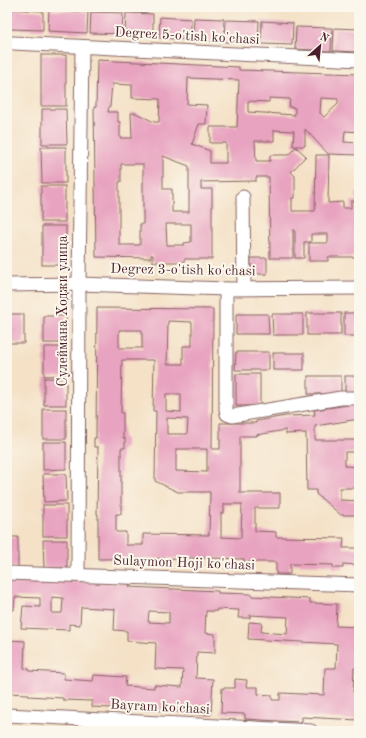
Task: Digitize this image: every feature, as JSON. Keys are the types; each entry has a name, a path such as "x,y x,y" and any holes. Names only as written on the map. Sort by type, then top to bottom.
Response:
{"street":[{"name":"Degrez 5-o'tish ko'chasi","path":"13,43 359,60"},
{"name":"Сулеймана Ходжи улица","path":"78,575 79,284 82,47"},
{"path":"243,197 244,288"},
{"name":"Degrez 3-o'tish ko'chasi","path":"7,285 79,284 226,289 359,288"},
{"path":"226,289 227,414 232,416 341,398 359,398"},
{"name":"Sulaymon Hoji ko'chasi","path":"7,573 359,585"},
{"name":"Bayram ko'chasi","path":"7,715 311,731"}],"building":[{"path":"10,9 43,11 43,30 9,29"},
{"path":"49,10 88,12 87,33 48,31"},
{"path":"91,12 123,13 122,34 90,33"},
{"path":"126,13 153,14 153,36 125,34"},
{"path":"160,17 191,19 191,40 159,38"},
{"path":"194,18 224,19 223,42 193,40"},
{"path":"226,20 259,21 258,44 225,42"},
{"path":"262,21 293,23 292,45 261,44"},
{"path":"296,27 332,28 331,51 295,49"},
{"path":"334,28 359,29 358,52 333,51"},
{"path":"41,55 66,55 66,106 41,106"},
{"path":"97,60 239,67 239,70 359,74 359,132 345,131 344,142 359,143 359,155 328,154 305,129 305,146 293,146 294,131 274,130 274,141 255,141 256,161 270,161 270,155 288,155 296,147 306,156 291,172 295,176 295,198 292,198 292,211 315,211 316,155 329,155 328,203 343,202 343,208 351,208 351,201 356,201 356,192 359,192 359,257 328,257 328,261 309,261 309,243 328,243 328,234 311,234 311,242 304,242 304,258 295,258 295,230 293,230 293,258 270,258 269,177 256,177 256,181 201,182 201,189 212,189 212,259 184,259 184,262 153,262 153,255 151,255 151,258 96,257 94,107 96,107","holes":["188,78 239,80 237,127 210,127 210,143 226,143 226,163 210,163 210,151 192,144 199,124 206,124 207,105 187,104","112,84 132,85 132,98 160,99 159,122 154,122 136,113 131,113 132,138 120,138 120,122 118,122 118,112 108,112","269,98 290,99 289,107 295,108 295,115 248,112 248,101 269,102","321,98 338,99 338,104 324,117 320,113","163,156 189,166 189,212 172,212 172,189 163,189","121,164 143,164 143,224 140,224 140,245 119,245 119,182 121,182","166,224 191,224 191,242 184,243 184,245 167,245"]},
{"path":"42,109 66,109 67,144 42,144"},
{"path":"41,147 66,147 66,183 42,183"},
{"path":"41,186 65,186 65,222 41,222"},
{"path":"42,226 66,226 66,265 42,265"},
{"path":"251,258 267,258 267,274 251,274"},
{"path":"97,308 213,309 212,449 220,449 220,423 256,423 256,421 286,416 315,415 314,410 359,402 359,419 315,426 315,440 359,440 359,452 345,452 345,466 359,467 359,488 340,488 340,500 359,501 359,515 341,515 316,494 316,490 307,490 306,433 286,434 286,430 256,435 257,436 240,436 240,493 280,493 280,508 255,508 255,531 276,532 276,537 344,538 343,548 359,548 359,565 343,564 343,568 333,568 333,565 290,564 290,574 276,574 276,562 244,562 244,559 98,559 98,447 94,447 94,438 96,438","holes":["168,321 192,322 192,346 183,346 183,364 167,364","119,330 142,330 142,348 119,348","122,360 154,360 153,411 156,411 155,481 178,492 210,492 209,535 143,534 143,545 126,545 126,532 116,532 116,514 121,514 121,448 125,448 125,438 123,438 123,413 121,413","166,394 181,394 181,412 166,411","167,418 188,419 187,434 167,434","176,449 207,449 207,472 176,471","224,504 242,504 241,538 221,537 221,513 224,513"]},
{"path":"307,313 341,313 341,335 307,335"},
{"path":"344,313 359,313 359,336 344,336"},
{"path":"7,314 24,314 24,343 7,343"},
{"path":"236,314 268,314 269,334 236,334"},
{"path":"272,314 303,314 303,335 273,335"},
{"path":"44,316 66,316 66,343 44,343"},
{"path":"44,347 67,347 67,375 44,376"},
{"path":"236,352 269,352 269,370 235,370"},
{"path":"273,353 304,353 304,370 273,370"},
{"path":"236,374 260,374 260,406 236,406"},
{"path":"308,376 341,376 341,394 308,394"},
{"path":"345,376 359,376 359,395 345,395"},
{"path":"44,378 66,378 66,405 44,405"},
{"path":"43,409 66,409 66,439 43,439"},
{"path":"43,442 66,442 66,469 43,470"},
{"path":"43,474 66,474 67,501 44,502"},
{"path":"43,505 67,505 67,536 43,536"},
{"path":"7,537 18,537 18,567 7,567"},
{"path":"43,540 67,540 67,568 44,568"},
{"path":"7,575 71,581 130,584 129,587 218,591 218,593 251,594 251,596 310,599 310,603 337,604 336,626 357,627 359,615 359,668 354,668 353,692 359,692 359,720 302,717 302,722 279,721 245,719 245,714 221,713 222,688 235,688 235,679 247,680 246,687 258,687 258,694 272,695 272,700 280,700 280,693 324,695 325,668 336,668 337,644 248,639 249,622 262,623 261,632 287,634 288,617 250,615 250,618 238,618 239,610 217,609 217,611 206,611 205,633 215,634 215,653 197,652 196,678 213,679 211,715 92,707 92,701 63,700 63,698 7,693 9,640 25,641 24,668 29,669 29,671 64,673 64,679 93,681 94,675 126,677 125,686 154,688 154,685 182,687 183,670 155,669 156,643 127,641 127,631 114,630 115,609 81,607 80,625 69,624 69,630 21,628 23,606 40,607 40,598 15,597 14,610 7,610","holes":["52,597 63,598 62,613 52,613","149,611 169,612 169,623 148,622"]}]}
